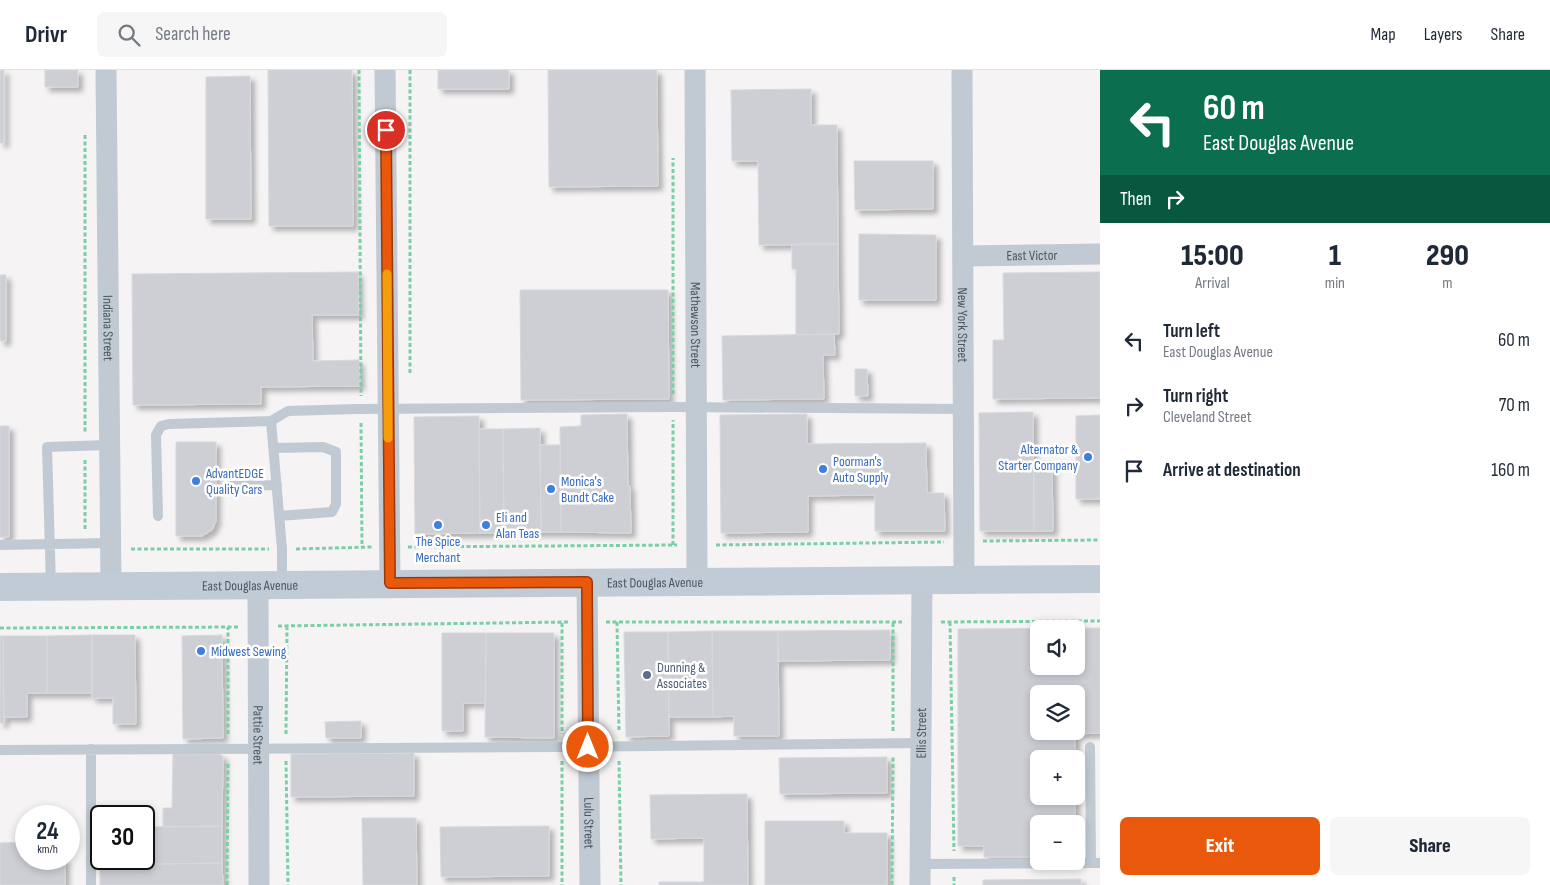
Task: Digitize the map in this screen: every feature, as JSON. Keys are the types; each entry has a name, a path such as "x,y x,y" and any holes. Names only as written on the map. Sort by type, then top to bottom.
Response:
{"main road":[{"name":"East Douglas Avenue","path":"0,586 697,580 1100,579"}],"street":[{"name":"Indiana Street","path":"106,70 111,586"},
{"path":"385,70 390,583"},
{"name":"Mathewson Street","path":"695,70 697,580"},
{"name":"New York Street","path":"962,70 964,580"},
{"name":"East Victor","path":"963,256 1100,254"},
{"name":"Ellis Street","path":"920,885 922,580"},
{"name":"Lulu Street","path":"587,582 590,885"},
{"name":"Pattie Street","path":"259,885 258,627 270,584"}],"lane":[{"path":"158,516 156,435 161,426 169,424 272,421 288,410 673,407 963,409"},
{"path":"270,584 282,549 272,421"},
{"path":"51,586 47,447 109,445"},
{"path":"274,448 323,447 336,452 336,504 332,512 279,516"},
{"path":"230,486 277,485"},
{"path":"0,544 85,543 110,546"},
{"path":"0,750 921,743"},
{"path":"920,864 1096,863 1090,747"},
{"path":"91,749 91,885"}],"path":[{"path":"359,70 362,547"},
{"path":"410,70 410,409"},
{"path":"85,133 85,543"},
{"path":"673,158 673,545"},
{"path":"110,546 282,549 1100,540"},
{"path":"0,628 258,627 588,622 1100,621"},
{"path":"950,622 954,885"}],"building":[{"path":"0,70 4,70 4,143 0,143"},
{"path":"45,70 78,70 78,87 45,87"},
{"path":"268,70 352,70 353,226 269,226"},
{"path":"438,70 509,70 509,89 438,89"},
{"path":"548,70 657,70 658,186 549,187"},
{"path":"250,76 251,219 206,219 206,77"},
{"path":"811,89 811,125 837,125 838,244 759,245 758,161 732,161 731,90"},
{"path":"854,161 933,161 933,209 855,210"},
{"path":"859,234 936,235 936,300 859,300"},
{"path":"792,244 838,244 839,334 796,335 796,269 792,269"},
{"path":"358,272 359,315 312,315 313,361 359,360 360,386 261,387 261,404 133,405 132,274"},
{"path":"1100,272 1100,398 993,399 993,340 1004,340 1003,273"},
{"path":"0,275 6,275 6,341 0,341"},
{"path":"520,290 668,290 669,399 521,400"},
{"path":"834,334 835,355 823,355 824,399 723,400 722,336"},
{"path":"855,369 867,369 868,396 855,396"},
{"path":"1033,412 1034,531 980,531 979,413"},
{"path":"627,414 631,533 561,532 560,427 581,426 581,415"},
{"name":"Poorman's Auto Supply","path":"807,414 807,444 926,443 927,493 944,493 945,531 875,531 875,495 808,496 808,532 721,533 720,415"},
{"name":"Alternator & Starter Company","path":"1100,415 1100,499 1076,499 1076,416"},
{"path":"479,416 480,533 415,534 414,417"},
{"path":"0,426 9,426 9,537 0,537"},
{"path":"540,428 541,532 504,533 503,429"},
{"path":"479,429 503,429 504,533 480,533"},
{"name":"AdvantEDGE Quality Cars","path":"176,442 216,442 216,521 212,530 202,536 176,536"},
{"name":"Monica's Bundt Cake","path":"540,445 560,445 561,532 541,532"},
{"path":"1034,461 1052,461 1053,531 1034,531"},
{"path":"1030,628 1030,675 1085,675 1085,628 1100,628 1100,733 1085,734 1085,685 1030,685 1030,740 1075,740 1075,750 1030,750 1030,805 1075,805 1075,815 1030,815 1030,857 984,857 984,846 958,846 958,629"},
{"path":"890,630 890,660 778,661 778,631"},
{"path":"712,631 713,717 669,717 668,632"},
{"path":"712,631 778,631 779,736 734,736 734,716 713,717"},
{"name":"Dunning & Associates","path":"624,632 668,632 669,736 626,737"},
{"path":"442,633 486,633 485,703 463,703 463,731 442,731"},
{"path":"486,633 554,633 554,738 485,737"},
{"path":"92,635 92,693 47,693 47,636"},
{"path":"92,635 135,635 136,724 113,724 113,698 92,698"},
{"path":"222,635 223,738 183,739 182,636"},
{"path":"0,636 3,636 4,723 0,723"},
{"path":"3,636 47,636 47,693 27,693 27,717 4,717"},
{"path":"361,721 361,738 326,738 325,722"},
{"path":"414,753 414,796 291,797 291,754"},
{"path":"173,754 218,754 223,756 222,826 163,827 163,808 172,808"},
{"path":"887,757 887,793 780,794 779,758"},
{"path":"747,794 748,885 659,885 659,882 704,882 704,838 651,839 650,795"},
{"path":"362,818 416,818 417,885 363,885"},
{"path":"765,821 844,821 844,833 887,833 887,885 765,885"},
{"path":"222,826 222,863 155,864 155,827"},
{"path":"549,826 549,876 441,877 440,827"},
{"path":"15,842 15,870 65,870 65,885 0,885 0,843"},
{"path":"222,863 223,885 100,885 100,870 155,870 155,864"},
{"path":"1081,879 1081,885 983,885 983,880"}],"slow traffic":[{"path":"387,274 388,438"}],"place":[{"name":"Alternator & Starter Company","path":"1088,457"},
{"name":"Poorman's Auto Supply","path":"823,469"},
{"name":"AdvantEDGE Quality Cars","path":"196,481"},
{"name":"Monica's Bundt Cake","path":"551,489"},
{"name":"The Spice Merchant","path":"438,525"},
{"name":"Eli and Alan Teas","path":"486,525"},
{"name":"Midwest Sewing","path":"201,651"},
{"name":"Dunning & Associates","path":"647,675"}],"route":[{"path":"386,130 390,583 587,582 588,747"}]}
